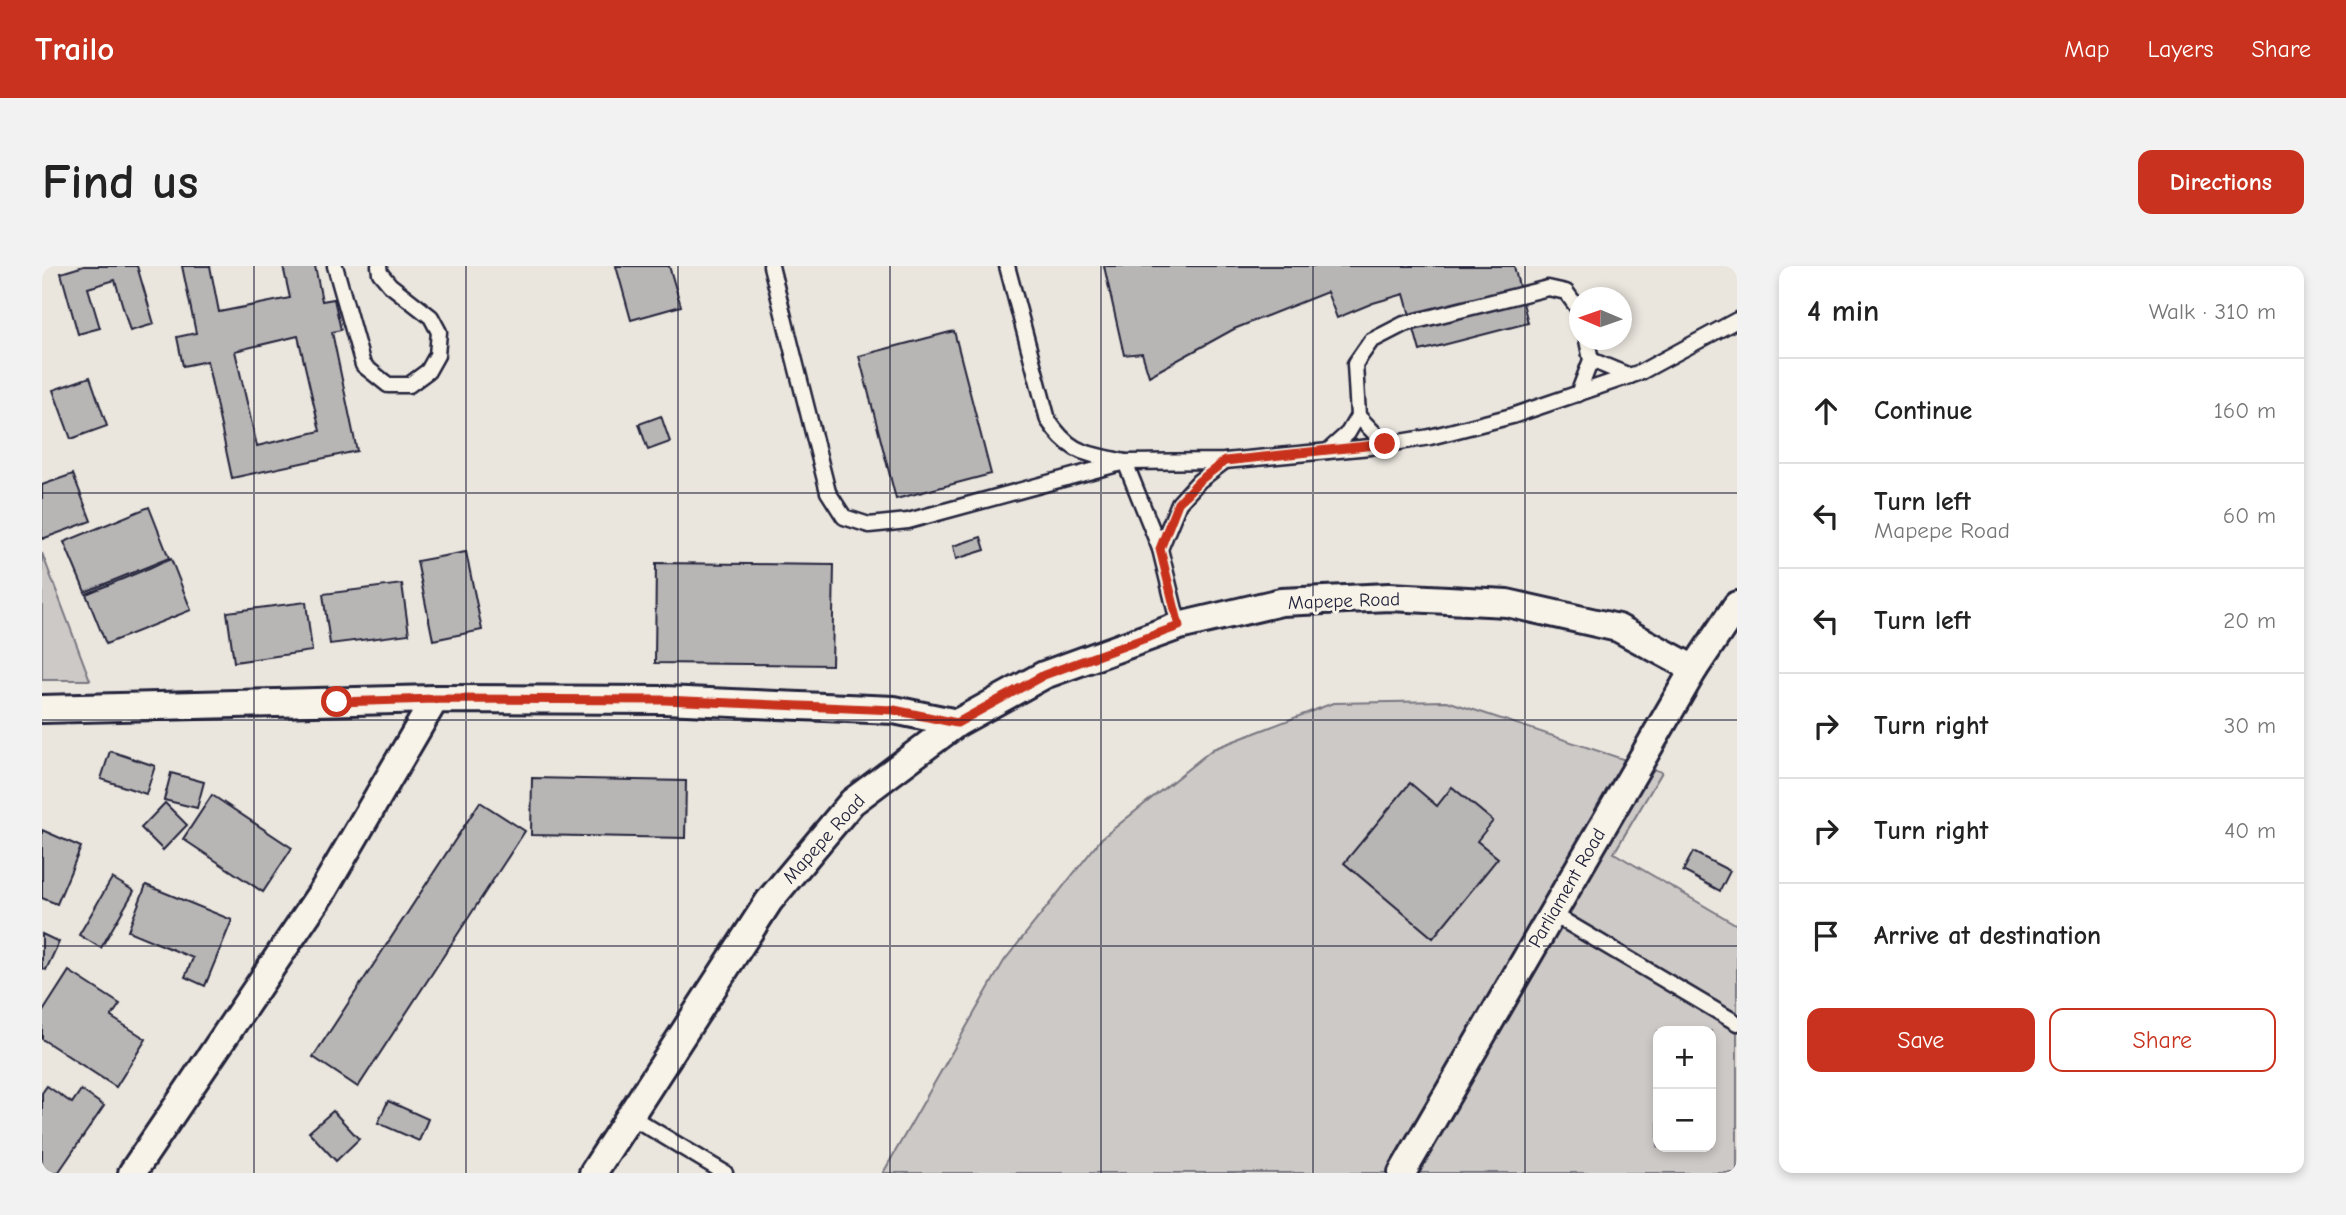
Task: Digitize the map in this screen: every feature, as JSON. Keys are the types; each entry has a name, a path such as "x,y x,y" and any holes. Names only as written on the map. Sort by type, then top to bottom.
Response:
{"street":[{"name":"Mapepe Road","path":"593,1173 769,901 852,802 957,723 1044,675 1179,626 1281,602 1389,597 1507,603 1618,628 1695,670"},
{"name":"Parliament Road","path":"1402,1173 1695,670 1737,605"},
{"path":"132,1173 324,889 435,699"},
{"path":"42,709 435,699 664,700 894,710 957,723"}],"lane":[{"path":"335,266 363,365 388,385 409,384 428,371 437,355 439,332 431,317 390,285 380,273 379,266"},
{"path":"771,266 828,492 844,517 869,525 908,521 1125,462"},
{"path":"1007,266 1048,420 1059,436 1075,450 1125,462 1225,461 1430,437 1489,422 1641,372 1737,320"},
{"path":"1328,451 1348,433 1359,416 1355,364 1371,341 1404,324 1548,288 1566,292 1569,296"},
{"path":"1578,394 1591,360 1589,350"},
{"path":"1591,360 1630,376"},
{"path":"1359,416 1385,444"},
{"path":"1160,549 1178,503 1199,481 1225,461"},
{"path":"1125,462 1160,549 1179,626"},
{"path":"1552,913 1737,1023"},
{"path":"630,1116 726,1173"}],"shaded area":[{"path":"42,553 90,680 42,680"},
{"path":"1447,701 1662,772 1614,853 1737,925 1737,1173 883,1173 1004,961 1102,838 1213,749 1333,703"}],"building":[{"path":"84,266 137,266 154,324 130,331 115,280 88,288 100,328 78,334 61,273"},
{"path":"182,266 210,266 219,312 290,298 283,266 315,266 322,301 334,299 341,330 332,332 357,451 232,478 207,361 183,366 177,337 196,333","holes":["298,336 320,431 257,446 235,351"]},
{"path":"616,266 669,266 681,306 631,320"},
{"path":"1104,266 1514,266 1528,323 1420,351 1404,294 1337,318 1327,292 1234,329 1149,376 1142,353 1124,355"},
{"path":"954,331 991,474 896,499 859,356"},
{"path":"90,377 107,426 71,439 53,390"},
{"path":"661,416 670,442 648,450 639,424"},
{"path":"73,474 91,521 42,539 42,485"},
{"path":"149,507 169,558 85,592 64,542"},
{"path":"981,537 985,550 956,559 953,546"},
{"path":"466,552 482,630 433,640 417,561"},
{"path":"171,559 191,610 106,644 86,594"},
{"path":"656,563 834,565 832,665 655,663"},
{"path":"402,584 409,634 330,644 323,594"},
{"path":"306,602 312,651 234,662 227,612"},
{"path":"110,751 155,766 146,794 101,779"},
{"path":"171,773 204,782 197,808 164,800"},
{"path":"532,778 686,781 685,838 531,835"},
{"path":"1410,783 1437,806 1452,787 1493,821 1477,841 1498,858 1433,938 1344,863"},
{"path":"212,795 292,848 263,892 183,839"},
{"path":"480,802 525,831 358,1087 313,1057"},
{"path":"165,803 187,825 163,850 141,828"},
{"path":"42,830 81,847 57,904 42,898"},
{"path":"1693,852 1730,871 1720,891 1683,871"},
{"path":"112,878 134,891 101,948 79,935"},
{"path":"146,885 232,920 205,986 185,977 193,958 128,931"},
{"path":"42,934 59,942 46,970 42,968"},
{"path":"69,971 120,1004 111,1017 146,1039 116,1087 42,1039 42,1013"},
{"path":"47,1086 72,1103 81,1090 104,1106 58,1173 42,1173 42,1093"},
{"path":"388,1101 428,1119 419,1141 378,1123"},
{"path":"333,1111 359,1139 336,1161 309,1132"}],"route":[{"path":"337,702 435,699 664,700 894,710 957,723 1044,675 1179,626 1160,549 1178,503 1199,481 1225,461 1385,444"}]}
